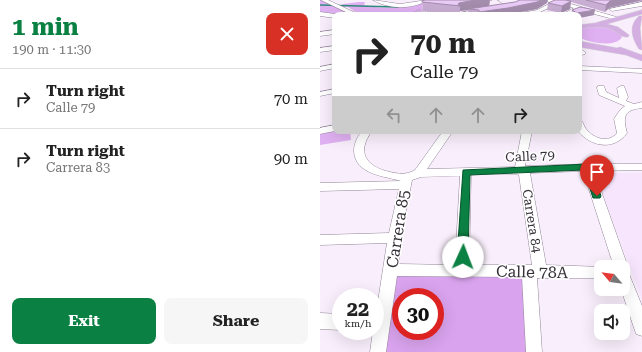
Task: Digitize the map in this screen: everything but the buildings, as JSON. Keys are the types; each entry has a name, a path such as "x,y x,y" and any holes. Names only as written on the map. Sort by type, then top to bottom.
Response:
{"main road":[{"path":"582,25 642,12"},
{"path":"605,45 617,44 625,38 630,22 642,17"},
{"path":"642,17 637,22 636,26 638,40 642,48"},
{"path":"596,25 617,18"},
{"path":"582,26 596,25 615,28 634,48 642,52"},
{"path":"582,40 605,45 642,58"},
{"path":"582,44 628,53"}],"street":[{"path":"324,0 351,12"},
{"path":"376,0 394,6 424,0"},
{"path":"547,0 572,6 580,5 617,18"},
{"path":"532,12 538,11 558,2"},
{"path":"612,9 642,4"},
{"path":"569,12 580,5"},
{"path":"475,12 506,6"},
{"path":"320,14 332,16"},
{"path":"320,21 332,19"},
{"path":"320,34 332,32"},
{"path":"582,43 592,43"},
{"path":"320,50 332,48"},
{"path":"320,69 332,67"},
{"path":"582,68 642,71"},
{"path":"601,88 602,93 607,96 632,106 642,106"},
{"path":"620,88 624,97 622,101"},
{"path":"320,94 332,92"},
{"path":"582,131 587,136 597,141 608,142 618,138 622,134 619,118 626,109 632,106"},
{"path":"320,131 332,129"},
{"path":"364,134 362,136 359,149 364,163 368,167 406,181"},
{"path":"419,173 446,134"},
{"name":"Carrera 84","path":"527,134 522,171 535,272 534,352"},
{"path":"587,167 619,260"},
{"name":"Calle 79","path":"406,181 419,173 522,171 587,167 642,167"},
{"path":"462,271 466,172"},
{"path":"320,187 406,181"},
{"name":"Carrera 85","path":"384,300 391,270 394,238 406,181"},
{"path":"320,240 394,238"},
{"name":"Calle 78A","path":"391,270 594,272"},
{"path":"630,294 642,328"},
{"path":"320,321 332,322"},
{"name":"Carrera 85","path":"378,340 378,352"}],"path":[{"path":"486,2 493,0"},
{"path":"497,1 506,6"},
{"path":"414,12 421,9"},
{"path":"420,12 433,12"}],"shaded area":[{"path":"320,0 349,12 332,13 320,12"},
{"path":"365,2 364,5 386,8 422,2 423,11 356,12 348,7 342,7 343,4"},
{"path":"590,26 604,27 613,29 620,33 622,37 614,42 595,43 582,38 582,28"},
{"path":"332,132 332,134 350,134 351,140 320,145 320,134"},
{"path":"595,173 642,173 642,299 630,267 630,260 627,260"},
{"path":"389,270 530,273 538,352 375,352 377,340 384,340 384,299"}],"waterway":[{"path":"320,5 398,7"}],"route":[{"path":"463,257 466,172 524,171 587,167 597,196"}]}
